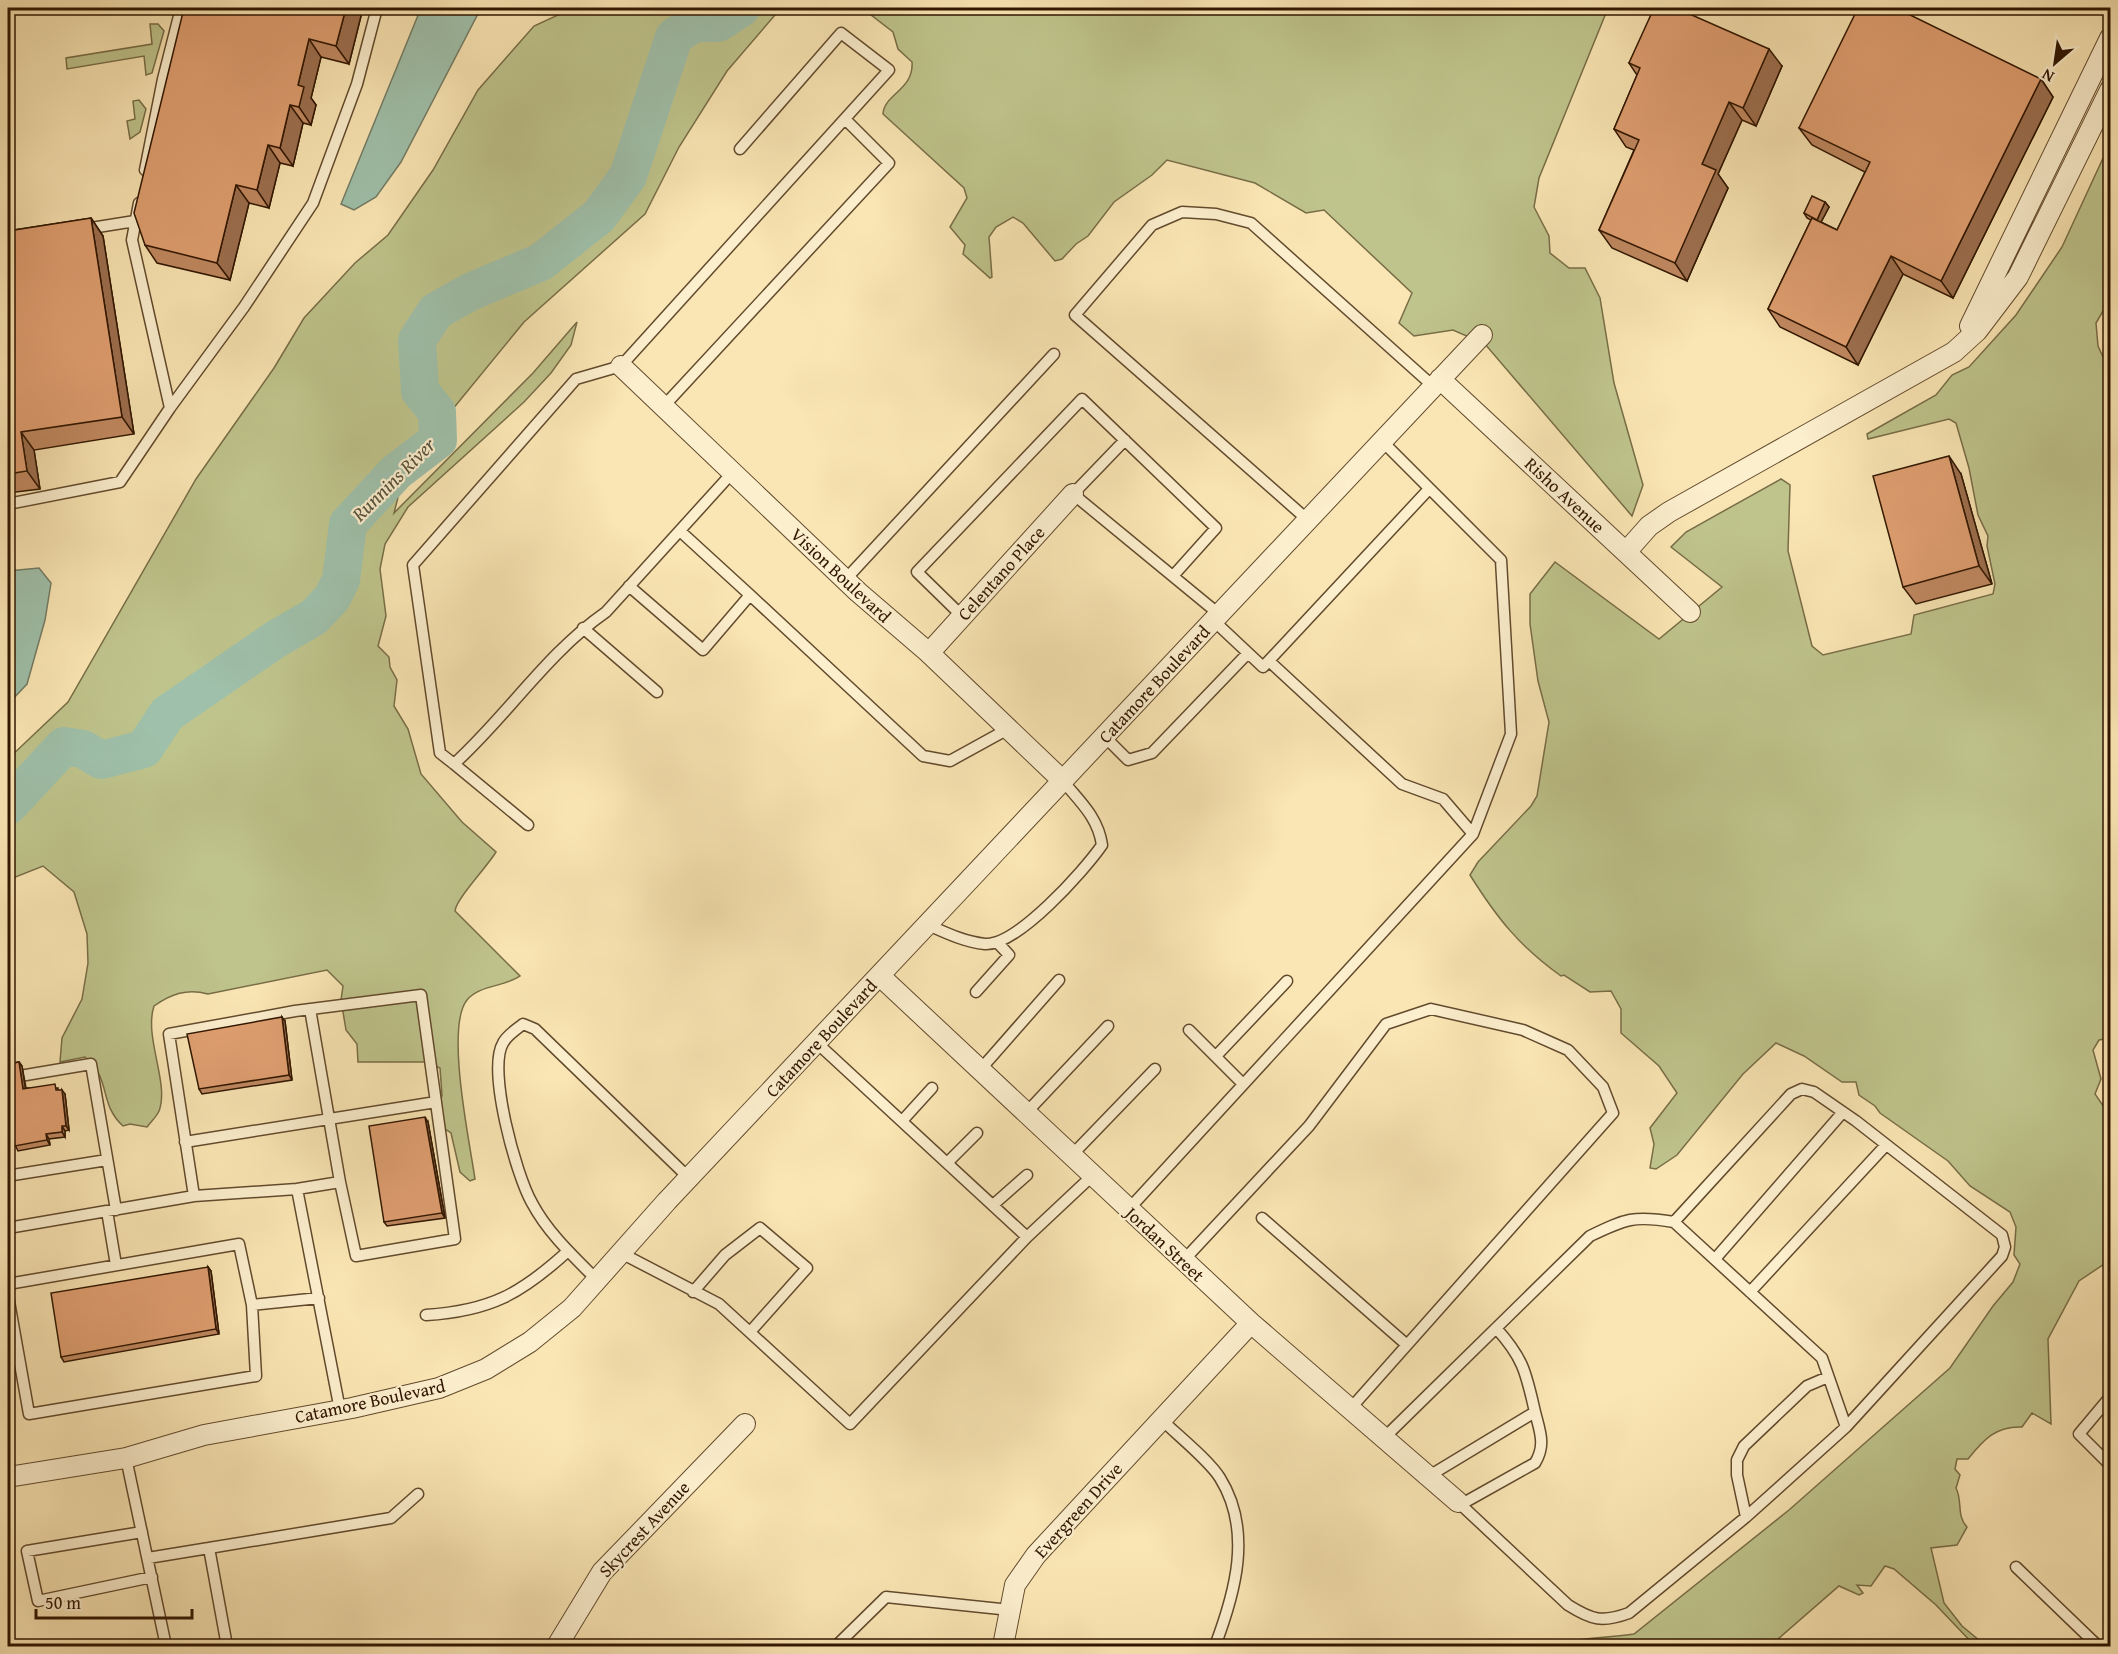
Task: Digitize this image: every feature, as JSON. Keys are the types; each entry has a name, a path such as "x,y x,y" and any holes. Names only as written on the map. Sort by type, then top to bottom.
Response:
{"street":[{"path":"1964,343 2110,38"},
{"path":"1626,552 1649,526 1669,512 1954,352 1964,343 1998,306 2018,277 2110,90"},
{"name":"Catamore Boulevard","path":"8,1477 126,1458 204,1435 340,1410 439,1388 486,1369 530,1342 572,1308 689,1178 1482,335"},
{"name":"Vision Boulevard","path":"621,366 845,580 929,653 1063,781"},
{"name":"Risho Avenue","path":"1436,382 1690,612"},
{"name":"Celentano Place","path":"929,653 1073,494"},
{"name":"Jordan Street","path":"880,976 1251,1323 1459,1503"},
{"name":"Evergreen Drive","path":"1003,1647 1015,1585 1036,1555 1251,1323"},
{"name":"Skycrest Avenue","path":"557,1647 609,1564 745,1424"}],"lane":[{"path":"170,408 132,240 163,79 182,8"},
{"path":"8,504 120,482 170,408 244,307 313,203 357,84 377,8"},
{"path":"528,825 440,753 413,565 576,379 621,366 889,70 841,33 740,149"},
{"path":"663,407 889,164 845,119"},
{"path":"1309,520 1075,315 1152,225 1182,212 1216,214 1251,223 1436,382"},
{"path":"74,231 135,221"},
{"path":"845,580 1054,354"},
{"path":"962,616 917,572 1082,399 1216,528 1173,576"},
{"path":"1125,440 1073,494 1173,576 1263,667 1429,489"},
{"path":"1128,1210 1473,834 1512,734 1501,560 1382,441"},
{"path":"454,764 484,736 583,628 606,612 732,472"},
{"path":"680,531 923,756 950,761 1008,729"},
{"path":"629,586 703,650 750,595"},
{"path":"583,628 657,692"},
{"path":"1105,737 1128,759 1152,753 1248,653"},
{"path":"1269,661 1402,784 1443,799 1473,834"},
{"path":"928,925 955,937 986,944 998,942 1046,909 1077,878 1102,845 1100,832 1088,809 1063,781"},
{"path":"976,992 1009,955 998,942"},
{"path":"980,1070 1059,980"},
{"path":"1216,1056 1287,981"},
{"path":"194,1196 169,1034 310,1009 421,995 455,1239 356,1256 340,1182 310,1009"},
{"path":"1183,1261 1309,1126 1386,1024 1431,1009 1523,1030 1568,1050 1603,1087 1613,1113 1351,1408"},
{"path":"597,1280 568,1251 531,1203 518,1169 497,1077 502,1043 523,1024 535,1029 689,1178"},
{"path":"1026,1113 1108,1026"},
{"path":"1190,1029 1243,1084"},
{"path":"817,1043 1027,1237"},
{"path":"8,1078 91,1064 107,1160 116,1265"},
{"path":"1071,1156 1155,1070"},
{"path":"902,1121 932,1088"},
{"path":"1496,1328 1516,1350 1524,1364 1543,1443 1542,1452 1535,1463 1459,1503 1568,1605 1587,1617 1608,1620 1629,1613 1746,1517 1846,1427 2002,1256 2005,1247 2002,1235 1843,1112 1814,1092 1802,1089 1791,1094 1674,1222"},
{"path":"185,1143 436,1102"},
{"path":"1715,1260 1843,1112"},
{"path":"947,1163 977,1133"},
{"path":"1750,1292 1886,1145"},
{"path":"8,1173 13,1175 107,1160"},
{"path":"993,1205 1027,1175"},
{"path":"621,1253 719,1304 850,1424 1027,1237 1092,1176"},
{"path":"8,1228 194,1196 297,1189 340,1182"},
{"path":"297,1189 340,1410"},
{"path":"1262,1218 1407,1345"},
{"path":"1385,1437 1590,1236 1625,1219 1654,1218 1674,1222 1822,1358 1846,1427"},
{"path":"693,1292 725,1255 760,1228 807,1268 750,1332"},
{"path":"8,1284 238,1244 252,1305 256,1376 29,1414 8,1296"},
{"path":"426,1315 449,1314 501,1301 528,1286 568,1251"},
{"path":"252,1305 318,1298"},
{"path":"1746,1517 1737,1475 1737,1460 1744,1446 1807,1386 1828,1377"},
{"path":"2110,1397 2079,1434 2110,1465"},
{"path":"1429,1476 1535,1412"},
{"path":"1161,1419 1220,1477 1232,1507 1239,1540 1237,1576 1215,1647"},
{"path":"126,1458 166,1647"},
{"path":"148,1558 392,1518 418,1494"},
{"path":"142,1532 27,1551 38,1601 152,1577"},
{"path":"209,1548 227,1647"},
{"path":"2016,1567 2098,1647"},
{"path":"836,1647 886,1597 1010,1610"}],"green space":[{"path":"573,8 781,8 727,71 679,147 645,214 524,322 443,421 403,478 394,513 533,373 577,322 571,345 551,373 524,402 408,507 385,544 380,569 386,616 378,646 389,657 390,667 397,680 394,706 408,729 421,774 462,822 496,852 461,899 455,911 520,976 478,991 467,1000 461,1014 458,1034 461,1086 475,1179 470,1181 460,1172 451,1133 436,1123 442,1095 440,1068 425,1062 358,1062 357,1044 346,1030 341,1000 343,986 327,970 208,994 180,993 154,1006 152,1031 161,1085 160,1108 157,1116 147,1127 130,1124 123,1126 110,1109 99,1074 93,1065 85,1057 60,1062 62,1038 82,999 88,963 87,934 74,892 43,866 8,880 8,759 68,702 196,479 274,368 304,318 355,263 388,235 433,170 478,90 534,26"},
{"path":"862,8 1608,8 1539,178 1534,207 1549,236 1550,253 1569,268 1585,268 1600,298 1614,383 1643,485 1632,516 1485,344 1453,330 1414,336 1399,323 1412,293 1324,210 1306,213 1255,183 1167,160 1152,175 1114,202 1088,236 1076,244 1062,259 1055,261 1023,223 1013,217 996,227 989,237 992,277 990,278 963,254 965,245 950,227 967,198 964,188 883,114 888,101 908,79 912,62 898,49 893,32"},
{"path":"150,24 158,24 164,31 152,73 146,75 144,56 67,69 66,58 152,44"},
{"path":"139,100 146,109 140,132 130,139 127,121 135,119 133,101"},
{"path":"2110,143 2110,299 2096,323 2098,346 2110,372 2110,1038 2099,1040 2093,1050 2101,1079 2095,1094 2110,1116 2110,1260 2079,1281 2048,1339 2051,1424 2032,1413 2022,1427 1998,1431 1985,1440 1968,1459 1957,1459 1955,1469 1960,1475 1956,1488 1962,1518 1967,1527 1957,1545 1931,1548 1944,1603 1962,1626 1986,1646 1975,1646 1936,1605 1894,1569 1885,1566 1871,1586 1857,1585 1863,1593 1859,1595 1839,1586 1770,1646 1572,1646 1578,1640 1634,1634 1789,1510 1950,1368 1993,1306 2013,1282 2020,1264 2014,1255 2016,1227 2010,1212 1970,1186 1948,1161 1880,1113 1875,1106 1859,1095 1856,1082 1842,1082 1804,1056 1776,1043 1743,1074 1677,1155 1656,1169 1650,1168 1654,1144 1650,1128 1677,1093 1659,1066 1621,1033 1621,1009 1611,991 1590,992 1546,965 1510,930 1470,875 1478,862 1531,806 1537,796 1549,722 1538,681 1530,624 1530,594 1555,562 1659,639 1722,587 1671,547 1686,532 1781,479 1790,485 1788,551 1812,646 1823,655 1911,634 1914,615 1993,594 1995,584 1987,546 1988,536 1978,515 1969,468 1956,423 1949,419 1868,439 1867,434 1936,395 1952,375 1969,367 2016,315 2062,247"}],"shaded area":[{"path":"421,8 481,8 401,162 376,197 354,210 341,204"},
{"path":"39,568 51,583 45,620 27,684 8,704 8,571"}],"building":[{"path":"184,8 346,8 336,46 309,39 298,85 304,87 299,107 290,105 280,148 268,145 257,190 236,185 217,263 145,245 134,213"},
{"path":"1654,8 1676,8 1769,49 1743,108 1729,102 1702,164 1716,170 1675,263 1599,230 1639,140 1614,129 1640,68 1629,63"},
{"path":"1858,8 1896,8 2041,79 1941,281 1891,256 1846,347 1768,309 1812,218 1837,230 1870,162 1799,128"},
{"path":"1812,196 1825,202 1817,220 1804,213"},
{"path":"91,218 122,417 21,432 27,471 8,474 8,231"},
{"path":"1949,456 1979,566 1903,587 1873,476"},
{"path":"282,1017 289,1075 199,1089 187,1034"},
{"path":"19,1062 23,1089 55,1084 56,1090 62,1090 66,1126 62,1126 62,1132 46,1134 47,1140 15,1146 14,1141 8,1141 8,1064"},
{"path":"425,1117 442,1213 384,1222 369,1126"},
{"path":"208,1267 216,1329 61,1357 51,1293"}],"waterway":[{"name":"Runnins River","path":"8,806 64,746 83,749 101,760 144,749 167,714 276,639 314,617 332,598 341,580 348,524 396,472 438,440 437,412 420,391 417,340 436,311 470,292 541,262 599,216 628,176 674,37 694,23 718,23 741,8"}]}
